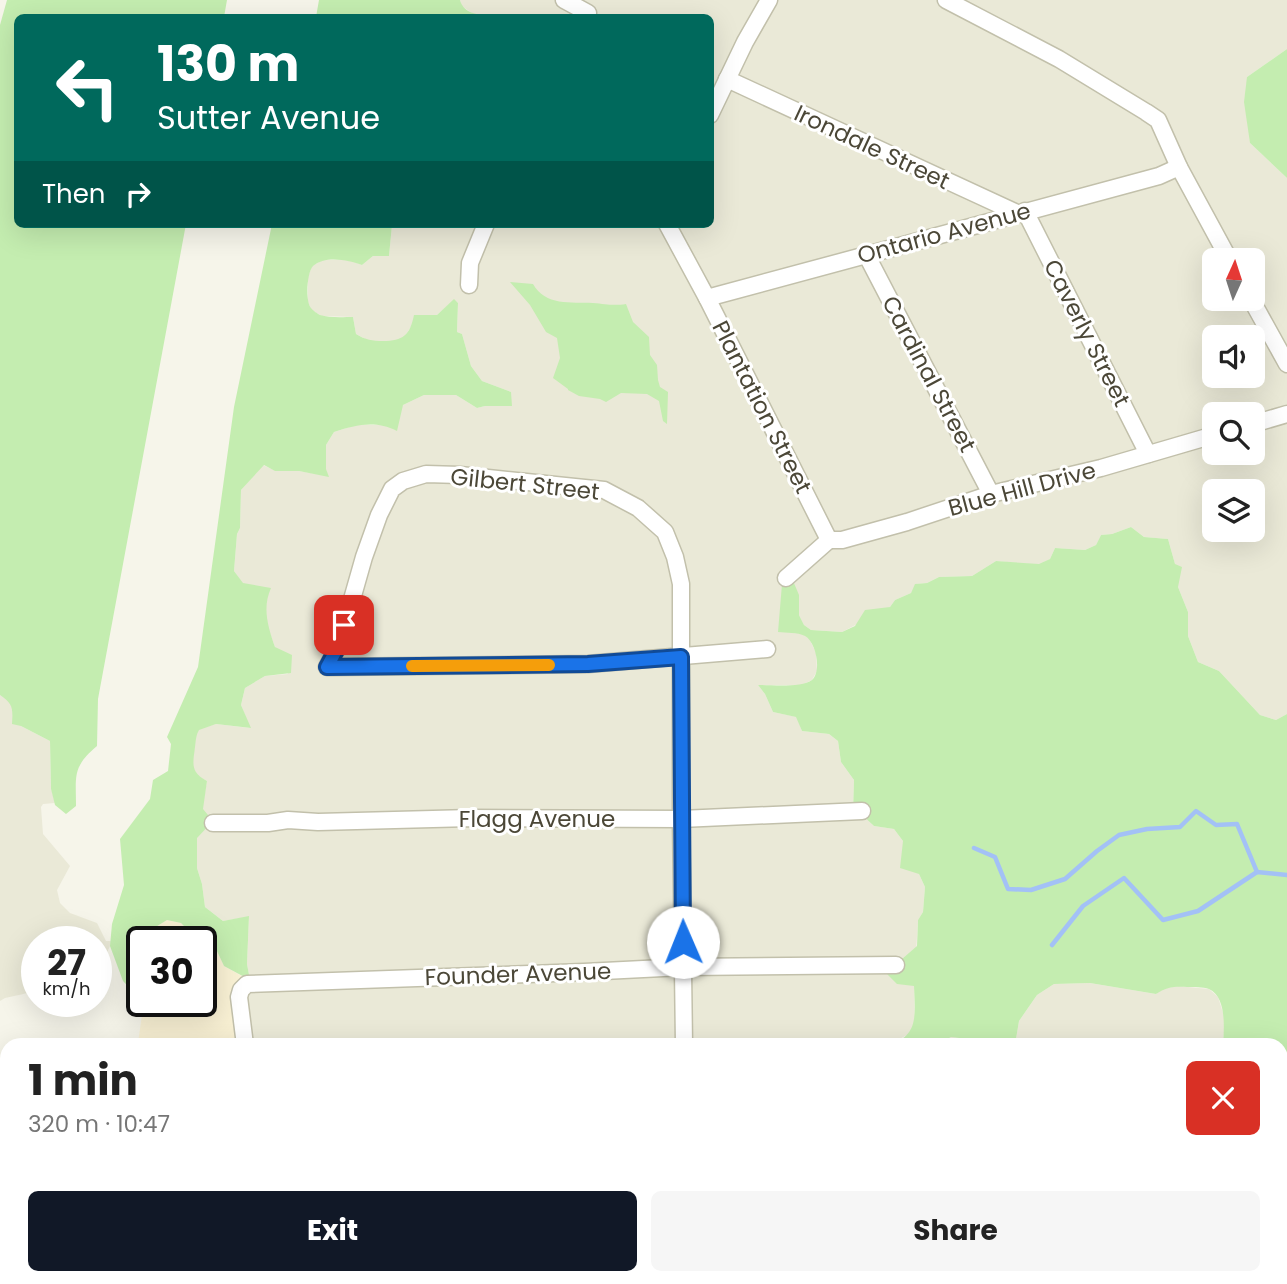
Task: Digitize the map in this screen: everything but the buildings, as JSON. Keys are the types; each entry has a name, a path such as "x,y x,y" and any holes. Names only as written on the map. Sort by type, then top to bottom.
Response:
{"street":[{"path":"565,0 589,10"},
{"path":"714,107 769,0"},
{"path":"952,1 1059,59 1158,120 1223,248"},
{"name":"Irondale Street","path":"727,79 1021,212"},
{"name":"Ontario Avenue","path":"707,298 1159,176 1180,167"},
{"name":"Caverly Street","path":"1021,212 1148,454"},
{"path":"470,285 470,263 484,228"},
{"name":"Plantation Street","path":"669,228 829,540"},
{"name":"Cardinal Street","path":"866,254 991,494"},
{"path":"1258,312 1287,364"},
{"path":"1265,420 1287,414"},
{"name":"Blue Hill Drive","path":"829,540 842,540 991,494 1101,468 1202,438"},
{"name":"Gilbert Street","path":"681,657 588,664 327,667 339,645 379,515 392,489 403,481 426,474 449,474 604,490 638,508 665,532 675,556 681,584 684,1038"},
{"path":"786,578 829,540"},
{"path":"681,657 767,649"},
{"name":"Flagg Avenue","path":"213,823 471,818 681,819 862,811"},
{"name":"Founder Avenue","path":"244,1038 239,997 247,984 683,967 895,965"}],"shaded area":[{"path":"460,0 1287,0 1287,49 1247,77 1250,143 1287,178 1287,714 1276,720 1260,715 1219,671 1198,662 1188,636 1188,612 1178,587 1168,539 1144,537 1131,527 1101,535 1096,545 1085,550 1055,548 1050,559 1039,565 996,561 972,576 939,577 927,583 916,584 911,593 895,600 890,607 842,632 811,630 804,625 799,615 798,595 791,576 802,634 809,638 816,653 817,671 812,680 802,685 758,685 773,712 797,717 802,731 829,734 838,741 841,762 854,780 853,812 862,815 874,826 894,829 903,841 903,850 925,887 923,912 918,920 915,1022 909,1034 901,1038 248,1038 249,917 223,921 205,907 197,868 197,837 207,781 198,776 192,766 199,729 216,724 250,728 241,705 245,688 265,676 288,674 266,623 266,597 242,583 234,571 237,534 240,528 241,490 263,465 276,471 299,471 328,476 326,445 334,432 356,425 385,425 403,405 424,395 456,395 477,408 511,406 511,392 482,381 471,366 462,334 457,332 458,303 454,300 437,315 412,325 404,338 396,341 369,341 356,334 353,317 322,316 311,310 308,302 308,277 312,266 323,260 350,260 362,265 373,256 389,256 392,228 714,228 714,14 473,14 462,6"},
{"path":"0,695 10,701 21,726 50,741 51,788 55,803 43,804 41,807 43,834 70,866 57,890 60,903 70,913 97,923 98,926 21,926 21,994 0,1001"},
{"path":"167,920 184,926 157,926"},
{"path":"217,951 224,966 253,984 247,997 248,1038 139,1038 142,1017 217,1017"},
{"path":"1090,983 1156,994 1162,989 1178,986 1209,989 1218,997 1225,1019 1224,1038 1016,1038 1019,1021 1037,995 1054,984"}],"green space":[{"path":"7,0 227,0 225,14 14,14 14,228 185,228 98,699 97,746 79,766 76,806 66,814 55,805 51,789 50,741 12,724 11,707 0,695 0,25"},
{"path":"319,0 460,0 465,9 479,14 317,14"},
{"path":"1287,49 1287,178 1250,143 1244,102 1247,77"},
{"path":"271,228 392,228 389,256 373,256 362,265 344,260 324,260 313,266 308,287 311,308 324,316 353,317 356,334 369,340 390,341 405,336 414,315 437,315 454,299 458,303 457,332 462,334 471,366 482,381 511,392 512,406 477,408 456,395 424,395 403,405 397,431 366,425 334,432 326,445 326,469 329,477 299,471 275,471 264,465 241,490 240,528 237,534 234,571 243,583 271,588 266,610 268,625 275,647 292,655 291,673 265,676 245,688 241,705 251,728 216,724 199,730 193,763 195,771 207,781 203,809 213,821 197,838 197,868 205,907 223,921 249,916 247,964 250,980 224,966 217,951 217,926 184,926 167,920 157,926 126,926 126,984 112,951 112,924 124,885 120,839 150,799 153,780 168,771 171,744 167,737 198,667 234,407"},
{"path":"510,282 533,284 544,296 559,301 626,304 633,322 649,337 650,355 657,365 660,387 668,392 667,424 663,421 659,401 647,394 621,393 606,402 579,396 553,378 560,358 557,338 546,332 530,305"},
{"path":"1131,527 1144,537 1168,539 1175,564 1182,567 1178,587 1188,612 1188,636 1198,662 1219,671 1260,715 1276,720 1287,714 1287,1038 1223,1038 1222,1006 1215,993 1209,989 1175,987 1156,994 1090,983 1054,984 1037,995 1019,1021 1016,1038 903,1038 909,1032 914,1017 914,986 897,984 886,973 917,946 918,920 923,912 925,887 919,874 900,868 903,841 894,829 874,826 862,815 853,812 854,780 841,762 838,741 829,734 802,731 796,717 773,712 758,685 786,686 807,683 812,680 817,670 816,657 809,639 799,634 778,632 782,584 791,576 799,595 799,615 804,625 811,630 842,632 855,626 865,610 890,607 895,600 911,593 915,584 927,583 939,577 972,576 996,561 1039,564 1050,559 1055,548 1085,550 1096,545 1101,535"}],"waterway":[{"path":"974,848 995,857 1008,889 1031,890 1065,879 1119,835 1147,829 1180,827 1196,811 1216,825 1237,824 1257,872"},
{"path":"1052,945 1083,906 1124,878 1163,920 1198,911 1257,872 1287,875"}],"slow traffic":[{"path":"412,666 549,665"}],"route":[{"path":"344,625 339,645 327,667 588,664 681,657 683,942"}]}
